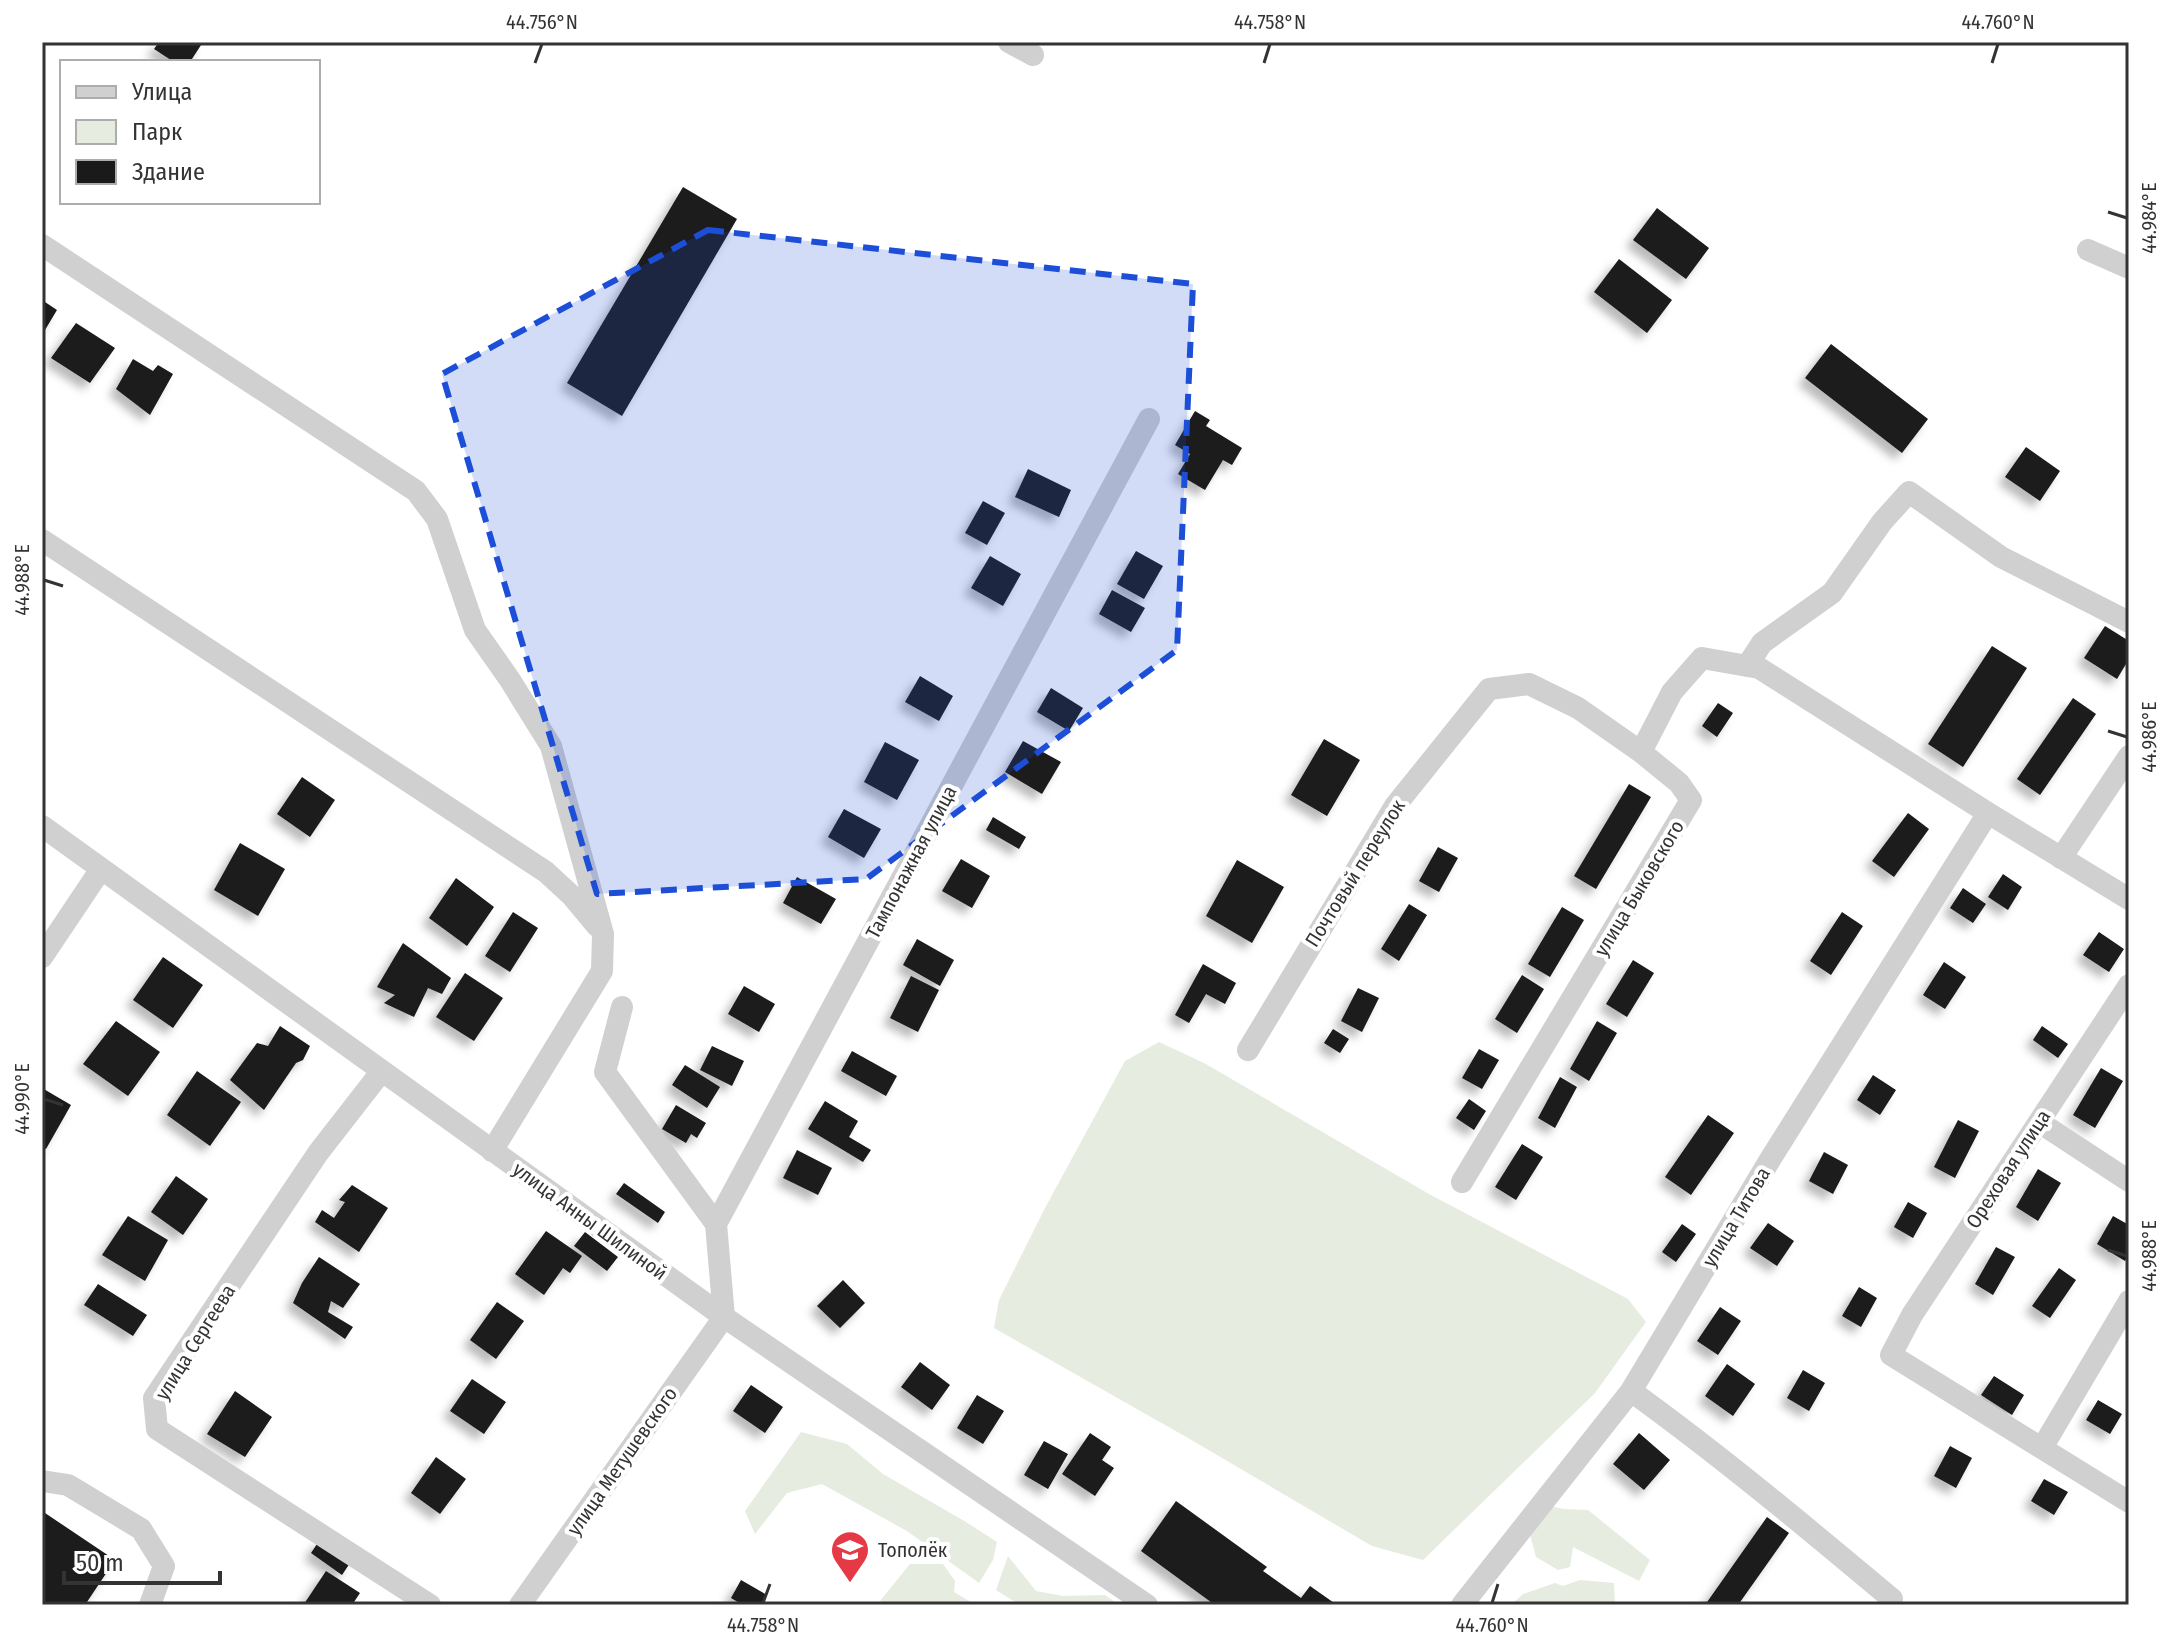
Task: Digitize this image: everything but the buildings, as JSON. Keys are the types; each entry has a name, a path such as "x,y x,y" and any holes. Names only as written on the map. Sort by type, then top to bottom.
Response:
{"street":[{"path":"1009,42 1033,55"},
{"path":"42,245 416,491 437,519 475,630 551,746 603,934 602,971 492,1151"},
{"path":"2088,250 2129,268"},
{"name":"Тампонажная улица","path":"716,1224 1149,419"},
{"path":"1753,667 1762,643 1832,593 1882,522 1909,492 2001,557 2129,622"},
{"path":"42,540 546,872 572,896 603,934"},
{"path":"1641,752 1672,692 1702,658 1753,667 2129,899"},
{"name":"Почтовый переулок","path":"1248,1050 1395,806 1489,689 1529,684 1578,708 1641,752"},
{"name":"улица Быковского","path":"1462,1182 1691,800 1679,783 1641,752"},
{"path":"2061,858 2129,756"},
{"name":"улица Титова","path":"1462,1605 1631,1391 1771,1158 1988,813"},
{"name":"улица Анны Шилиной","path":"42,826 724,1317 1147,1605"},
{"path":"42,957 101,869"},
{"name":"Ореховая улица","path":"2042,1448 1891,1355 1912,1315 2129,985"},
{"path":"622,1007 605,1072 716,1224 724,1317"},
{"name":"улица Сергеева","path":"381,1072 318,1153 154,1398 157,1429 430,1605"},
{"path":"2039,1122 2129,1181"},
{"path":"2129,1301 2042,1448 2129,1502"},
{"name":"улица Метушевского","path":"520,1605 724,1317"},
{"path":"1631,1391 1786,1510 1892,1599"},
{"path":"42,1481 68,1485 141,1529 164,1566 150,1605"}],"highlighted area":[{"path":"708,230 1193,284 1177,650 866,879 597,894 442,374"}],"green space":[{"path":"1159,1042 1204,1063 1429,1194 1628,1299 1646,1322 1595,1393 1423,1560 1372,1546 994,1328 999,1300 1125,1061"},
{"path":"801,1432 847,1444 883,1474 997,1542 993,1560 979,1583 907,1531 822,1484 787,1493 755,1534 745,1511"},
{"path":"1538,1503 1563,1509 1588,1510 1650,1560 1639,1581 1573,1547 1570,1567 1558,1570 1536,1557 1525,1516"},
{"path":"1008,1556 1036,1591 1063,1596 1105,1595 1119,1605 1020,1605 996,1590"},
{"path":"910,1564 943,1564 955,1581 954,1592 976,1605 886,1605 880,1601"},
{"path":"1580,1580 1614,1583 1615,1605 1511,1605 1523,1594 1555,1583 1563,1586"}],"place":[{"name":"Тополёк","path":"850,1584"}]}
